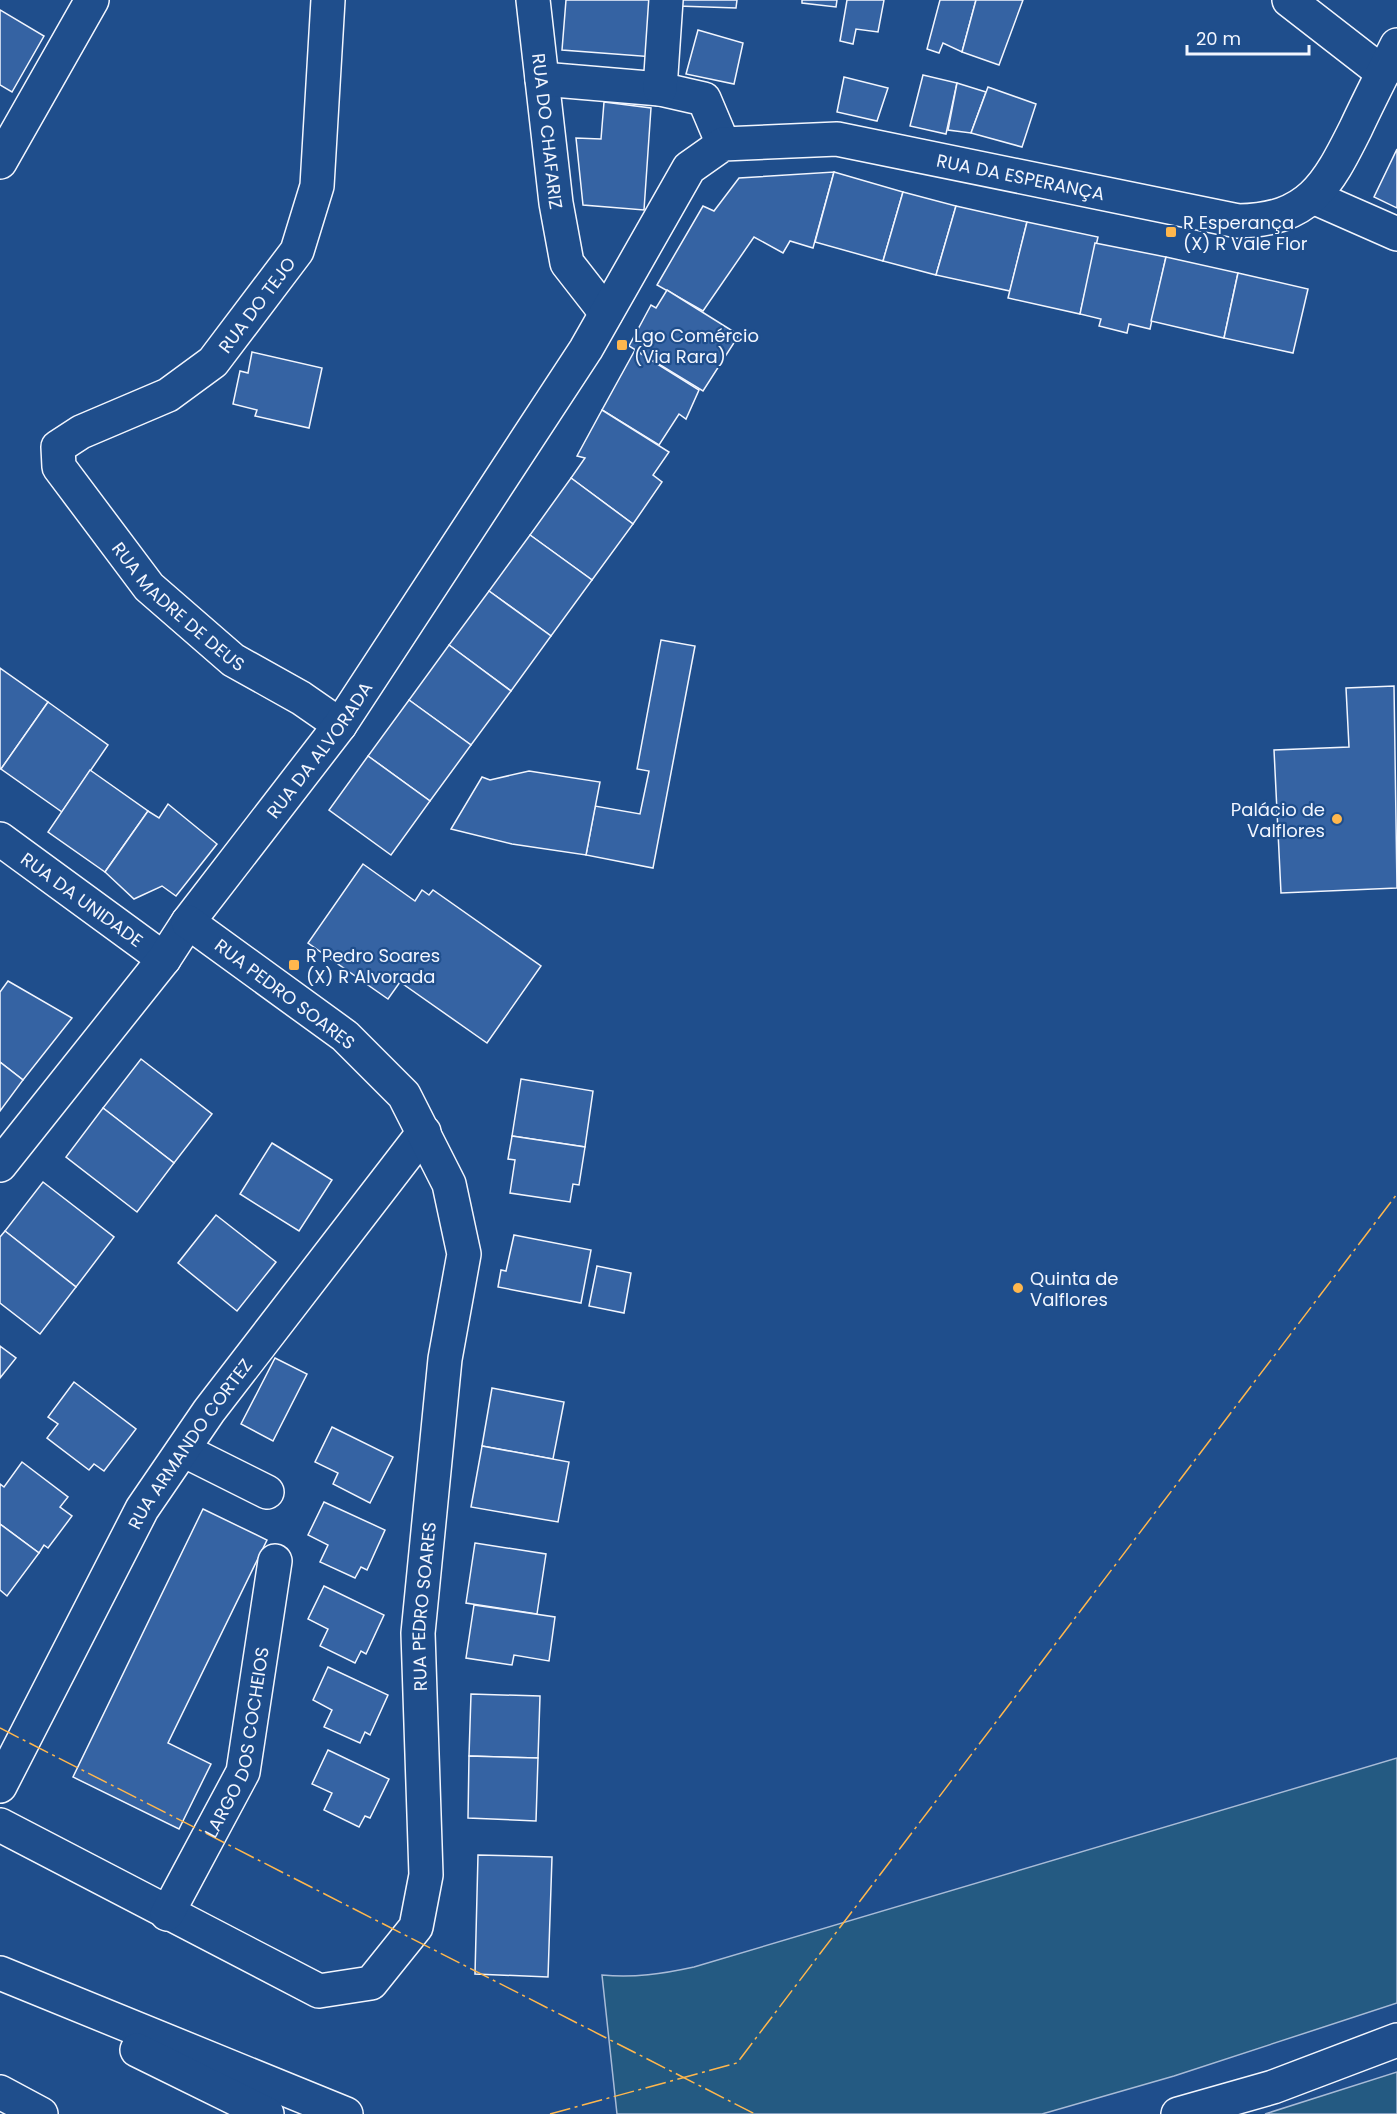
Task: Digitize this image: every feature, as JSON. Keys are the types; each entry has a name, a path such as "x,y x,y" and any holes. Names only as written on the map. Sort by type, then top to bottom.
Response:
{"main road":[{"path":"0,162 92,0"},
{"name":"RUA DO TEJO","path":"58,447 81,432 168,395 213,362 297,251 317,186 328,0"},
{"name":"RUA DO CHAFARIZ","path":"533,0 556,203 567,263 606,313"},
{"path":"660,89 666,0"},
{"path":"1289,0 1390,59 1332,176 1314,197 1397,234"},
{"path":"542,79 660,89 704,99 723,144"},
{"name":"RUA DA ESPERANÇA","path":"723,144 837,139 1238,221 1265,221 1288,212 1314,197"},
{"name":"RUA DA ALVORADA","path":"0,1165 164,959 188,922 340,725 586,349 689,168 723,144"},
{"name":"RUA MADRE DE DEUS","path":"58,447 59,466 149,587 233,660 301,698 340,725"},
{"name":"RUA DA UNIDADE","path":"0,839 164,959"},
{"name":"RUA PEDRO SOARES","path":"0,1825 167,1914 319,1991 371,1983 416,1927 426,1875 418,1633 445,1359 464,1254 449,1184 404,1095 345,1036 188,922"},
{"name":"RUA ARMANDO CORTEZ","path":"0,1786 142,1509 209,1411 424,1132"},
{"path":"183,1450 267,1492"},
{"name":"LARGO DOS COCHEIOS","path":"167,1914 243,1772 275,1561"},
{"path":"0,1973 346,2114"},
{"path":"0,1984 267,2114"},
{"path":"1178,2114 1274,2087 1397,2040"},
{"path":"0,2092 41,2114"}],"shaded area":[{"path":"1397,1758 1397,2003 1174,2076 1042,2114 617,2114 602,1975 648,1975 694,1967"},
{"path":"1397,2072 1397,2114 1265,2114"}],"building":[{"path":"566,0 657,0 654,57 562,50"},
{"path":"679,0 737,0 736,8 678,6"},
{"path":"802,0 837,0 836,7 802,3"},
{"path":"847,0 884,0 878,32 856,29 853,44 840,41"},
{"path":"940,0 976,0 962,52 943,43 939,53 927,49"},
{"path":"976,0 1023,0 999,65 962,52"},
{"path":"0,10 44,36 12,92 0,85"},
{"path":"698,30 743,43 734,84 686,74"},
{"path":"923,75 957,83 946,134 910,126"},
{"path":"844,77 888,88 877,121 837,112"},
{"path":"957,83 986,92 971,133 948,130"},
{"path":"988,87 1036,104 1022,147 971,133"},
{"path":"604,102 651,108 644,210 583,205 576,138 601,139"},
{"path":"1397,149 1397,208 1374,197"},
{"path":"834,172 813,248 790,241 783,253 754,237 703,311 657,285 703,206 714,211 739,178"},
{"path":"834,172 903,192 883,261 815,242"},
{"path":"903,192 956,206 936,275 883,261"},
{"path":"956,206 1027,222 1010,291 936,275"},
{"path":"1027,222 1098,237 1080,314 1008,298"},
{"path":"1095,243 1166,257 1150,329 1129,324 1127,333 1099,326 1101,319 1080,314"},
{"path":"1166,257 1238,273 1224,338 1151,321"},
{"path":"1238,273 1308,289 1293,353 1224,338"},
{"path":"667,290 739,335 703,391 629,346 651,305 656,308"},
{"path":"635,350 699,390 686,419 679,414 659,445 602,410"},
{"path":"252,352 322,368 309,428 255,416 257,410 233,404 240,371 248,373"},
{"path":"602,410 669,452 653,475 662,482 633,524 571,478 585,458 577,456"},
{"path":"571,478 633,524 592,580 530,535"},
{"path":"530,535 592,580 551,636 489,591"},
{"path":"489,591 551,636 511,691 449,645"},
{"path":"661,640 695,646 653,868 586,855 595,806 640,814 649,771 637,769"},
{"path":"449,645 511,691 471,745 409,700"},
{"path":"0,668 48,702 1,769 0,768"},
{"name":"Palácio de Valflores","path":"1394,686 1397,888 1281,893 1274,750 1349,747 1346,688"},
{"path":"409,700 471,745 430,801 368,756"},
{"path":"48,702 108,745 62,812 1,769"},
{"path":"368,756 430,801 391,855 329,810"},
{"path":"90,770 148,811 105,872 48,832"},
{"path":"529,771 600,782 586,855 512,844 451,829 482,777 490,780"},
{"path":"168,804 217,844 176,896 162,886 134,899 105,872 148,811 159,818"},
{"path":"363,864 415,901 422,890 429,895 433,890 541,966 487,1043 400,982 388,999 308,943"},
{"path":"8,981 72,1018 23,1080 0,1062 0,992"},
{"path":"141,1059 212,1114 174,1163 103,1108"},
{"path":"0,1062 23,1080 0,1111"},
{"path":"521,1079 593,1091 585,1147 512,1136"},
{"path":"103,1108 174,1163 137,1212 66,1157"},
{"path":"512,1136 585,1147 579,1185 573,1184 570,1202 510,1193 515,1160 508,1159"},
{"path":"272,1143 332,1180 299,1231 240,1194"},
{"path":"43,1182 114,1237 76,1287 5,1231"},
{"path":"216,1215 276,1262 237,1311 178,1263"},
{"path":"5,1231 76,1287 40,1334 0,1303 0,1237"},
{"path":"514,1235 591,1250 581,1303 498,1287 501,1270 506,1271"},
{"path":"597,1266 631,1273 624,1313 589,1306"},
{"path":"0,1346 16,1358 0,1378"},
{"path":"275,1358 307,1374 273,1441 241,1424"},
{"path":"74,1382 136,1429 104,1471 94,1464 89,1470 47,1438 58,1424 48,1417"},
{"path":"492,1388 564,1402 553,1459 482,1446"},
{"path":"332,1427 393,1457 370,1503 333,1484 338,1473 315,1462"},
{"path":"482,1446 569,1462 558,1522 471,1507"},
{"path":"22,1462 68,1497 60,1507 72,1516 48,1548 44,1545 39,1553 0,1524 0,1484 4,1487"},
{"path":"324,1502 385,1530 367,1570 361,1567 355,1578 320,1562 328,1545 308,1535"},
{"path":"203,1509 267,1540 168,1743 211,1764 179,1829 73,1777"},
{"path":"0,1524 39,1553 7,1596 0,1590"},
{"path":"475,1543 546,1554 537,1614 466,1603"},
{"path":"324,1586 384,1615 366,1654 361,1651 355,1663 320,1646 328,1629 308,1619"},
{"path":"474,1605 555,1617 549,1661 514,1655 512,1665 466,1658"},
{"path":"328,1667 388,1695 370,1735 365,1732 360,1743 324,1727 332,1710 313,1700"},
{"path":"471,1694 540,1696 538,1758 469,1756"},
{"path":"328,1750 389,1779 370,1818 365,1816 359,1827 324,1810 332,1793 312,1784"},
{"path":"469,1756 538,1758 536,1821 468,1818"},
{"path":"478,1855 552,1857 548,1977 475,1974"}],"power":[{"path":"550,2114 737,2063 1397,1194"},
{"path":"0,1728 755,2114"}],"place":[{"name":"R Esperança (X) R Vale Flor","path":"1171,232"},
{"name":"Lgo Comércio (Via Rara)","path":"622,345"},
{"name":"Palácio de Valflores","path":"1337,819"},
{"name":"R Pedro Soares (X) R Alvorada","path":"294,965"},
{"name":"Quinta de Valflores","path":"1018,1288"}]}
